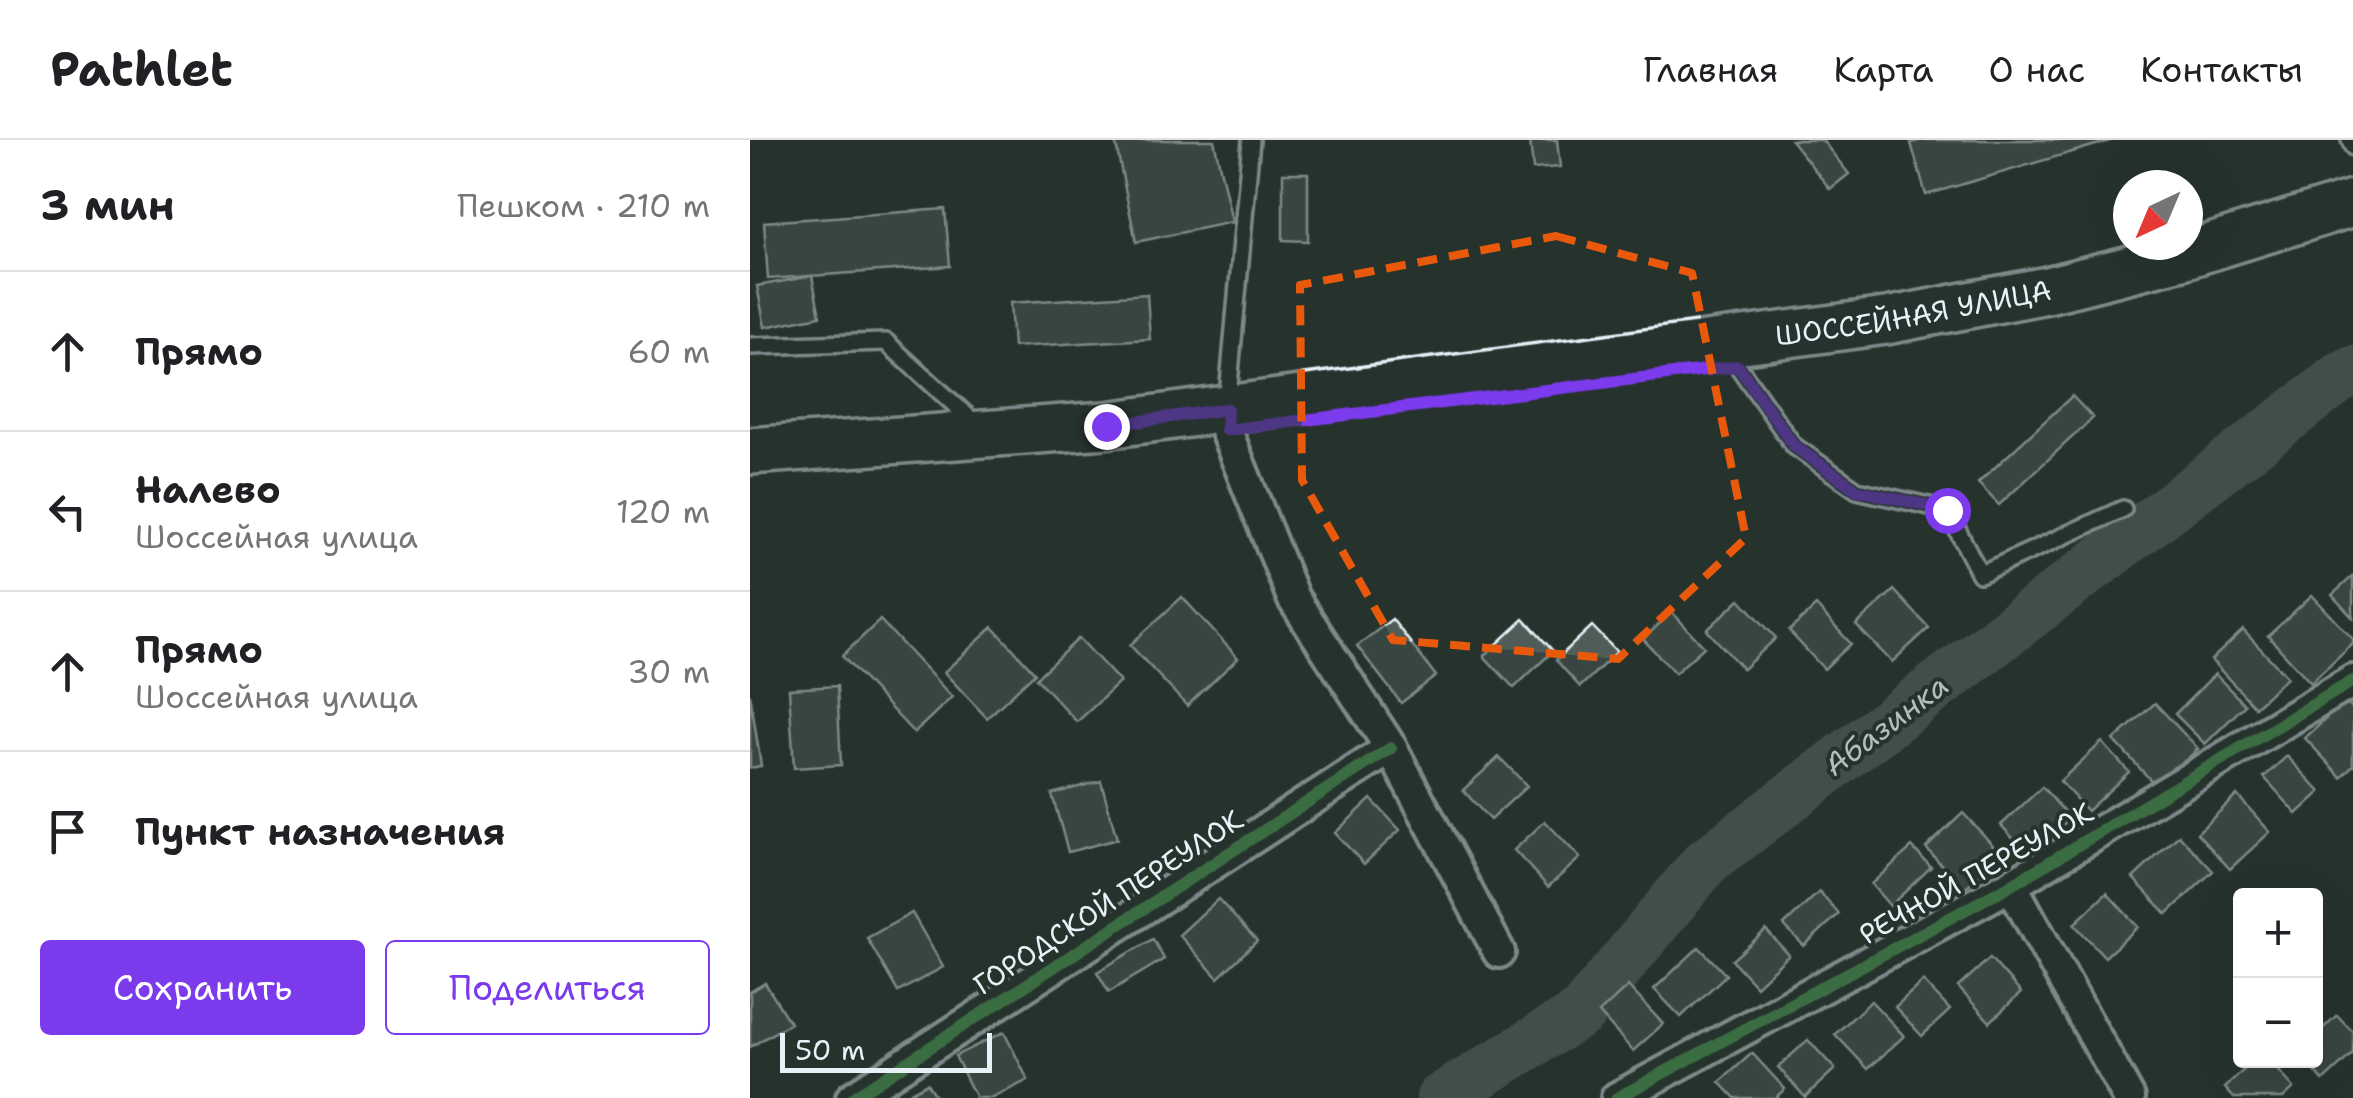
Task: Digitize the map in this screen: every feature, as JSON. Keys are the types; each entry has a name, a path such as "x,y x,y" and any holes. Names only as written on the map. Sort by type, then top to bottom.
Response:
{"main road":[{"name":"ШОССЕЙНАЯ УЛИЦА","path":"750,450 1227,420 1886,321 2047,290 2182,256 2353,203"},
{"name":"ШОССЕЙНАЯ УЛИЦА","path":"750,471 1878,350 2040,320 2215,276 2353,228"}],"street":[{"path":"1227,420 1293,598 1391,748 1498,952"},
{"name":"РЕЧНОЙ ПЕРЕУЛОК","path":"1617,1098 2010,886 2353,681"},
{"name":"ГОРОДСКОЙ ПЕРЕУЛОК","path":"852,1098 1391,748"},
{"path":"2010,886 2128,1098"}],"lane":[{"path":"1227,420 1251,140"},
{"path":"2350,140 2353,147"},
{"path":"750,346 886,342 988,434"},
{"path":"1738,366 1794,446 1857,490 1947,510 1980,574 2123,509"}],"highlighted area":[{"path":"1556,236 1692,273 1746,538 1618,659 1393,640 1302,480 1300,285"}],"building":[{"path":"1115,140 1214,140 1232,222 1136,242"},
{"path":"1530,140 1557,140 1560,167 1533,169"},
{"path":"1791,140 1822,140 1849,174 1830,189"},
{"path":"2113,140 1926,195 1911,143"},
{"path":"1283,173 1308,173 1308,241 1283,240"},
{"path":"945,209 950,266 768,279 764,222"},
{"path":"812,276 820,316 765,327 757,286"},
{"path":"1147,294 1150,339 1013,347 1010,303"},
{"path":"2072,396 2093,418 1999,505 1978,483"},
{"path":"2353,576 2353,618 2332,595"},
{"path":"1894,590 1929,628 1892,662 1856,625"},
{"path":"2312,595 2353,639 2353,644 2311,683 2268,636"},
{"path":"1182,597 1238,658 1187,706 1130,645"},
{"path":"1740,599 1776,638 1743,669 1707,630"},
{"path":"1816,606 1851,644 1824,669 1789,631"},
{"path":"1672,612 1704,647 1675,673 1643,639"},
{"path":"1392,619 1436,676 1401,703 1357,646"},
{"path":"1524,619 1553,651 1514,688 1484,656"},
{"path":"880,620 952,697 914,733 842,656"},
{"path":"1592,626 1617,652 1580,687 1556,660"},
{"path":"993,627 1035,673 987,718 944,672"},
{"path":"2243,630 2287,677 2255,707 2211,660"},
{"path":"1079,638 1120,682 1077,722 1036,678"},
{"path":"2215,674 2245,705 2205,744 2175,714"},
{"path":"837,686 841,765 794,768 789,689"},
{"path":"750,694 761,766 750,768"},
{"path":"2346,700 2353,709 2353,765 2341,777 2305,738"},
{"path":"2155,703 2198,749 2157,787 2114,740"},
{"path":"2102,742 2129,772 2087,811 2060,781"},
{"path":"2287,756 2321,792 2297,814 2264,777"},
{"path":"1499,757 1527,786 1490,820 1463,790"},
{"path":"1101,781 1117,839 1068,852 1052,794"},
{"path":"2042,787 2070,818 2029,856 2001,825"},
{"path":"2237,795 2270,832 2230,869 2197,833"},
{"path":"1371,799 1400,830 1364,864 1335,833"},
{"path":"1963,813 2001,854 1964,889 1926,848"},
{"path":"1545,821 1580,858 1548,887 1514,850"},
{"path":"2179,835 2213,871 2167,914 2133,878"},
{"path":"1912,847 1931,867 1890,906 1871,884"},
{"path":"1819,892 1839,914 1804,946 1784,925"},
{"path":"2107,893 2138,927 2105,957 2074,924"},
{"path":"1218,899 1257,941 1218,978 1179,935"},
{"path":"912,913 943,967 898,992 867,938"},
{"path":"1766,930 1789,955 1756,986 1732,960"},
{"path":"1153,939 1164,959 1109,992 1097,972"},
{"path":"1699,947 1726,975 1681,1017 1654,989"},
{"path":"1990,958 2021,993 1990,1022 1958,987"},
{"path":"1923,981 1950,1010 1922,1036 1895,1007"},
{"path":"765,983 790,1023 750,1047 750,992"},
{"path":"1628,986 1663,1024 1633,1051 1599,1013"},
{"path":"1871,1001 1904,1036 1868,1069 1835,1034"},
{"path":"2337,1015 2353,1032 2353,1053 2323,1081 2312,1068 2323,1068 2323,1028"},
{"path":"1004,1032 1028,1080 992,1098 976,1098 955,1056"},
{"path":"1808,1040 1835,1069 1805,1097 1778,1067"},
{"path":"1752,1053 1785,1089 1775,1098 1735,1098 1720,1082"},
{"path":"2246,1068 2276,1068 2294,1088 2283,1098 2234,1098 2225,1088"},
{"path":"927,1083 936,1098 900,1098"}],"waterway":[{"name":"Абазинка","path":"1441,1098 1581,1013 1705,863 2353,371"}],"cycle path":[{"path":"1617,1098 2011,885 2353,681"},
{"path":"852,1098 1391,748"}],"route":[{"path":"1106,426 1227,409 1226,430 1738,366 1794,446 1857,490 1947,510"}]}
